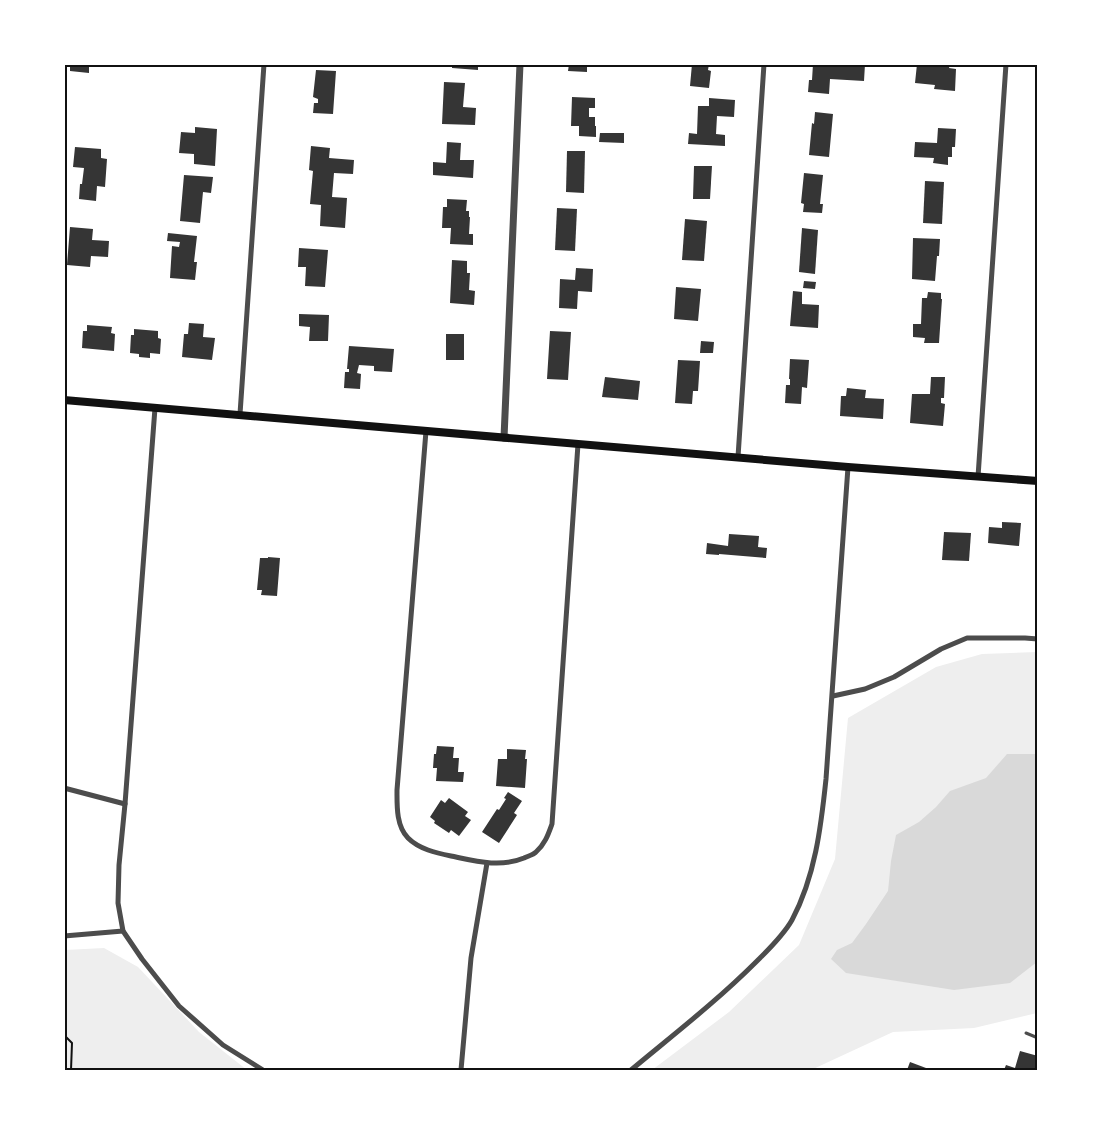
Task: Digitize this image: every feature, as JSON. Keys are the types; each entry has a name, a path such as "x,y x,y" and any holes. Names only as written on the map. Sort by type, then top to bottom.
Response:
{"main road":[{"path":"64,400 1038,481"}],"street":[{"path":"240,414 264,64"},
{"path":"504,438 520,64"},
{"path":"738,457 764,64"},
{"path":"978,477 1006,64"},
{"path":"156,408 119,865 118,903 123,931 179,1006 223,1045 263,1071"},
{"path":"426,431 397,810 400,824 407,837 414,843 429,851 487,863 517,861 535,853 545,842 552,824 578,444"},
{"path":"631,1071 735,983 769,949 791,922 806,888 822,820 833,696 848,467"},
{"path":"833,696 865,689 894,677 941,649 967,638 1038,639"},
{"path":"64,788 125,804"},
{"path":"461,1071 471,958 487,863"},
{"path":"64,936 123,931"}],"lane":[{"path":"1026,1033 1038,1038"}],"path":[{"path":"64,1035 72,1043 71,1071"}],"shaded area":[{"path":"1037,652 1037,1013 974,1028 893,1032 811,1070 652,1070 729,1012 799,945 835,859 848,718 936,667 982,654"},
{"path":"1007,754 1037,754 1037,962 1010,983 954,990 846,973 831,959 837,950 852,943 888,891 896,835 919,822 950,791 986,778"},
{"path":"104,948 138,967 199,1032 247,1070 65,1070 65,950"}],"building":[{"path":"70,64 89,64 89,73 70,71"},
{"path":"452,64 478,64 478,70 452,68"},
{"path":"569,64 587,64 587,72 568,71"},
{"path":"692,64 709,64 708,70 711,71 709,88 690,86"},
{"path":"813,64 865,64 864,81 830,79 829,94 808,92 809,80 812,80"},
{"path":"917,64 950,64 949,68 956,69 955,91 934,89 935,85 915,83"},
{"path":"316,70 336,71 333,114 313,113 314,103 318,103 318,99 313,97"},
{"path":"444,82 465,83 463,107 476,108 475,125 442,124"},
{"path":"572,97 595,98 595,108 589,108 589,117 595,117 596,137 579,136 579,126 571,126"},
{"path":"709,98 735,100 734,117 717,116 716,134 725,135 725,146 688,144 689,133 697,134 698,106 709,106"},
{"path":"815,112 833,114 829,157 809,155"},
{"path":"195,127 217,129 215,166 194,164 194,154 179,153 181,132 195,133"},
{"path":"938,128 956,129 955,147 952,147 952,157 948,157 948,165 933,163 934,158 914,157 915,142 937,143"},
{"path":"600,133 624,133 624,143 599,142"},
{"path":"447,142 461,143 460,160 474,160 473,178 433,175 433,162 446,163"},
{"path":"311,146 330,148 329,158 354,160 353,174 334,173 332,197 347,198 345,228 320,226 321,205 310,204 313,171 309,170"},
{"path":"75,147 101,149 101,158 107,159 105,187 97,186 96,201 79,199 84,168 73,167"},
{"path":"567,151 585,151 584,193 566,192"},
{"path":"694,166 712,166 710,199 693,199"},
{"path":"804,173 823,175 820,204 823,204 822,213 803,212 804,204 801,203"},
{"path":"184,175 213,177 211,193 203,192 200,223 180,221"},
{"path":"925,181 944,182 942,224 923,223"},
{"path":"447,199 467,200 466,211 469,211 470,217 469,234 473,234 473,245 450,244 451,228 442,228 443,207 447,207"},
{"path":"557,208 577,209 575,251 555,250"},
{"path":"685,219 707,221 704,261 682,260"},
{"path":"70,227 93,229 92,240 109,241 108,257 91,256 90,267 67,265"},
{"path":"802,228 818,230 815,274 799,272"},
{"path":"168,233 197,236 194,262 197,262 195,280 170,278 172,246 179,247 180,242 167,241"},
{"path":"913,238 940,239 935,281 912,279"},
{"path":"299,248 328,250 325,287 305,286 306,267 298,267"},
{"path":"452,260 467,261 467,273 470,273 469,290 475,291 474,305 450,303"},
{"path":"576,268 593,269 592,292 578,291 577,309 559,308 560,279 575,280"},
{"path":"804,281 816,282 815,289 803,288"},
{"path":"676,287 701,289 698,321 674,319"},
{"path":"793,291 802,292 802,304 819,305 818,328 790,326"},
{"path":"928,292 941,293 939,343 924,343 925,338 913,337 913,324 921,324 922,298 927,298"},
{"path":"299,314 329,315 328,341 309,341 310,327 299,326"},
{"path":"189,323 204,324 203,337 215,338 212,360 182,357 184,334 188,334"},
{"path":"87,325 112,327 111,333 115,334 114,351 82,348 83,331 87,331"},
{"path":"134,329 158,331 158,338 161,339 160,354 150,353 150,358 130,353 131,335 134,335"},
{"path":"550,331 571,332 568,380 547,379"},
{"path":"446,334 464,334 464,360 446,360"},
{"path":"701,341 714,342 713,353 700,353"},
{"path":"349,346 394,349 392,372 374,371 374,366 359,365 357,373 361,374 360,389 344,388 345,372 349,372 347,369"},
{"path":"790,359 809,360 807,388 802,387 801,404 785,403 786,385 790,385"},
{"path":"678,360 700,361 698,391 693,391 692,404 675,403"},
{"path":"605,377 640,381 638,400 602,397"},
{"path":"931,377 945,377 944,398 941,398 941,403 945,404 943,426 910,423 912,394 930,394"},
{"path":"847,388 866,390 865,398 884,399 883,419 840,416 841,396 846,396"},
{"path":"1002,522 1021,523 1019,546 988,543 989,527 1002,528"},
{"path":"944,532 971,533 969,561 942,560"},
{"path":"729,534 759,536 758,547 767,548 766,558 706,554 707,543 728,546"},
{"path":"260,558 280,558 277,596 261,595 262,590 257,590"},
{"path":"437,746 454,747 453,758 459,758 458,772 464,772 463,782 436,781 437,768 433,768"},
{"path":"507,749 526,750 525,788 496,786 498,759 507,759"},
{"path":"508,792 522,801 514,813 517,815 499,843 482,832 497,809 499,810"},
{"path":"449,798 468,812 465,816 471,820 459,836 451,830 449,833 434,823 435,821 430,817 441,800 445,803"},
{"path":"1020,1051 1038,1056 1038,1070 1004,1070 1006,1065 1015,1068"},
{"path":"910,1062 926,1068 925,1070 907,1070"}]}
